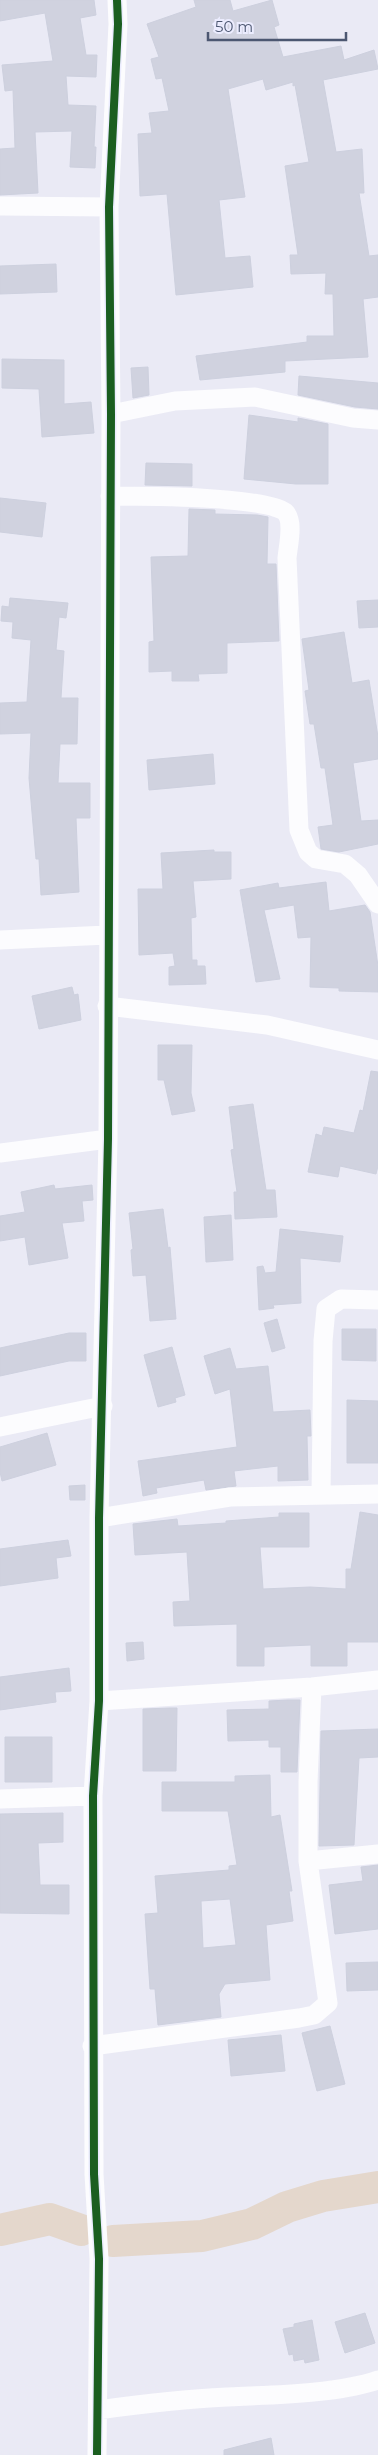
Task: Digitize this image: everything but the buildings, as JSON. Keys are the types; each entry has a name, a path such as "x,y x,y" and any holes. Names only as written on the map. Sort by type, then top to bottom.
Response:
{"street":[{"path":"97,2455 99,2258 94,2174 92,2046 93,1796 99,1701 99,1518 108,1139 107,935 111,414 109,207 118,24 117,0"},
{"path":"0,206 109,207"},
{"path":"111,414 175,401 256,397 353,418 378,420"},
{"path":"110,496 233,500 274,507 286,513 289,520 287,558 299,830 308,852 316,859 345,864 358,875 378,904"},
{"path":"0,940 107,935"},
{"path":"107,1006 267,1025 378,1050"},
{"path":"0,1153 108,1139"},
{"path":"321,1494 322,1342 326,1309 341,1299 378,1300"},
{"path":"0,1427 103,1406"},
{"path":"99,1518 230,1497 378,1494"},
{"path":"99,1701 312,1687 378,1680"},
{"path":"92,2046 314,2015 328,2002 308,1861 308,1782 312,1687"},
{"path":"0,1799 93,1796"},
{"path":"308,1861 378,1854"},
{"path":"98,2410 174,2400 272,2395 362,2386 378,2380"}],"waterway":[{"path":"113,2241 202,2236 252,2224 287,2207 323,2196 378,2187"},
{"path":"0,2230 50,2219 81,2230"}],"cycle path":[{"path":"97,2455 99,2259 94,2174 93,1796 99,1701 99,1518 108,1139 111,414 109,207 118,24 117,0"}]}
